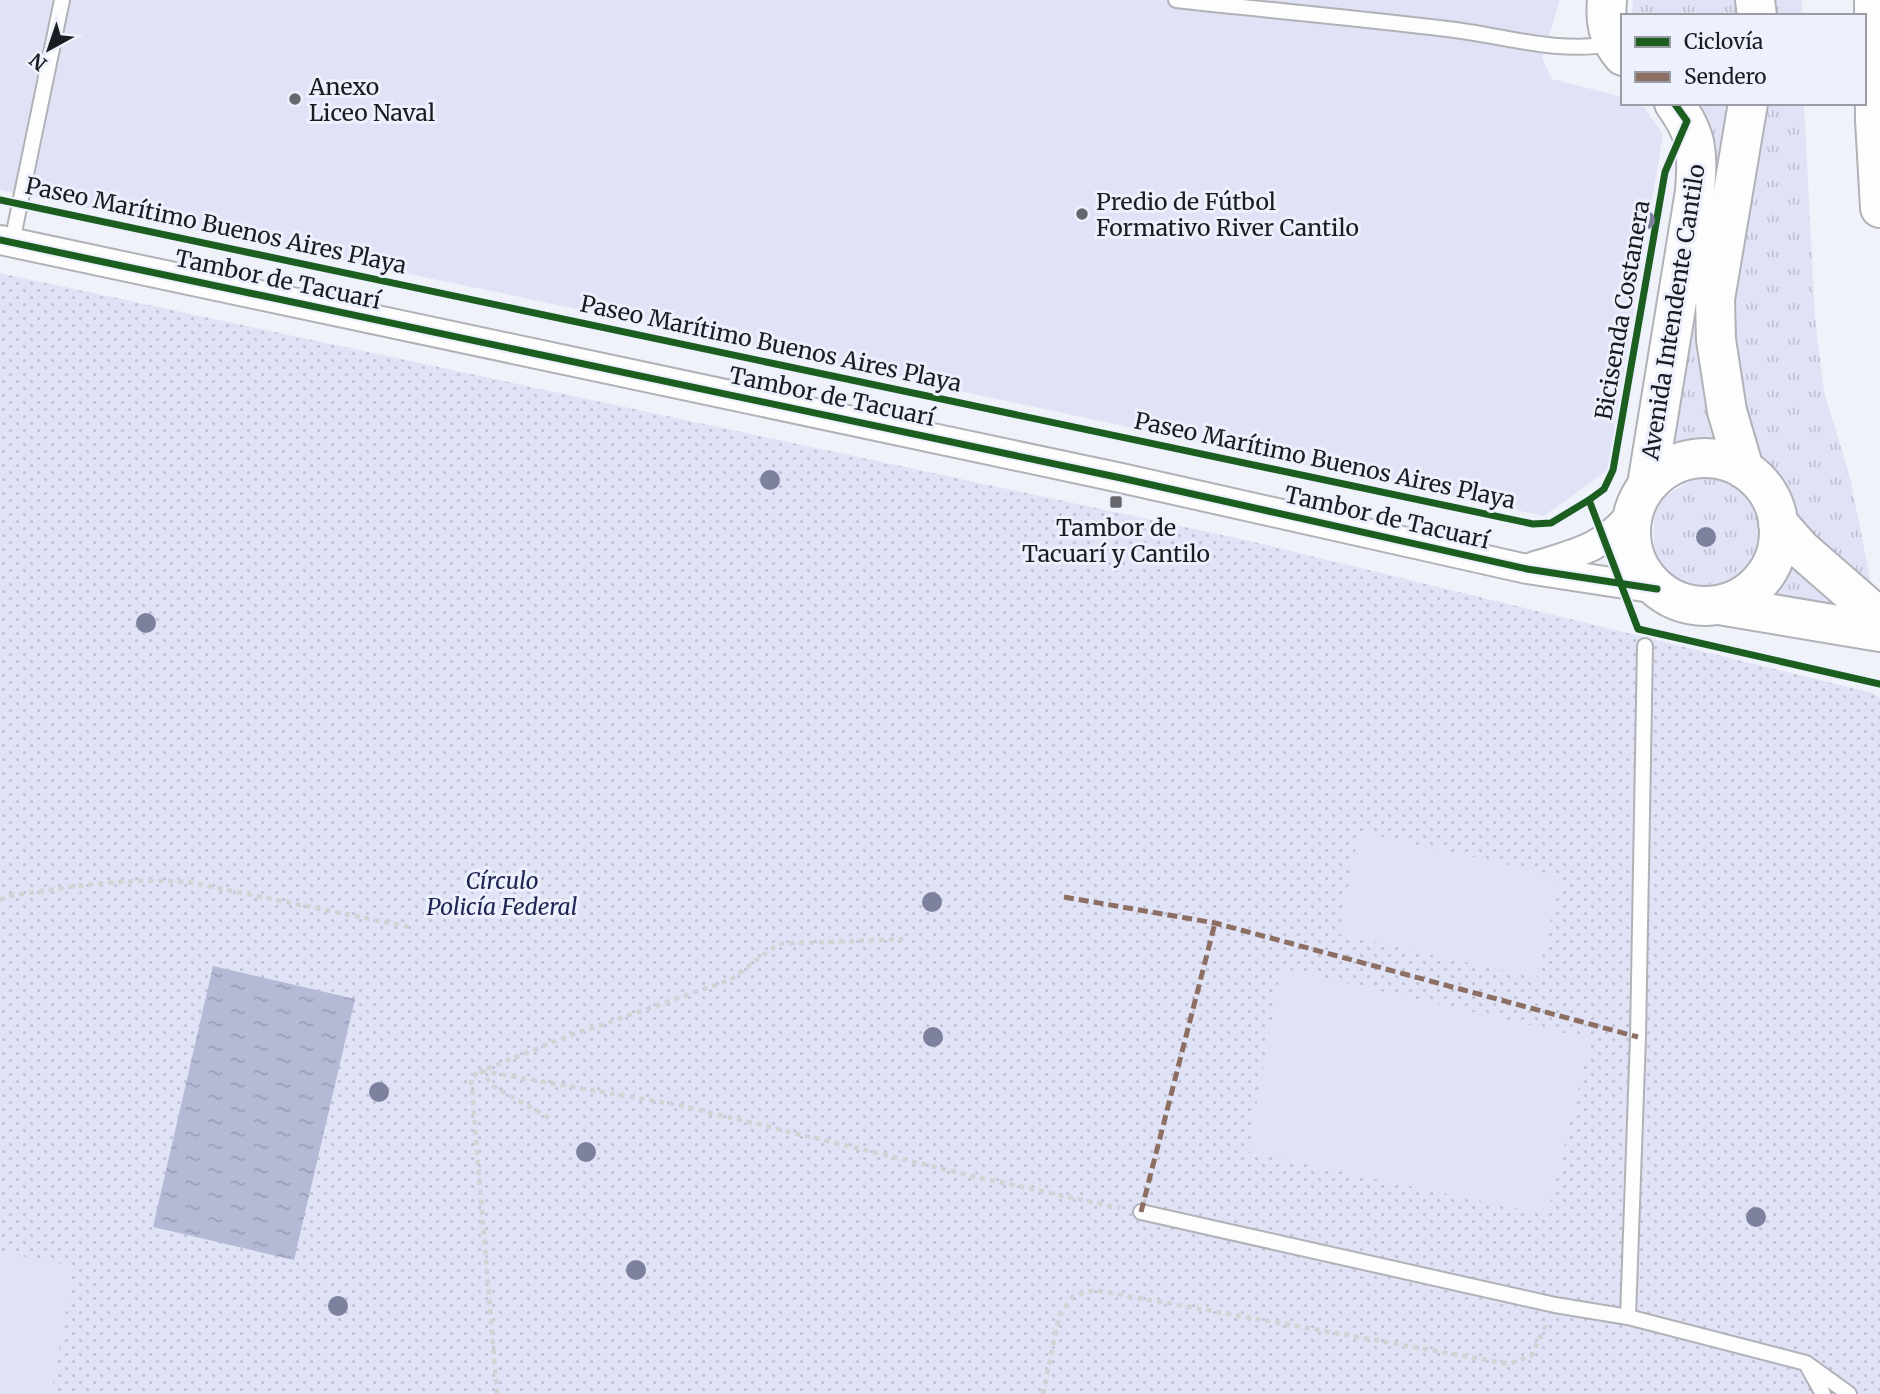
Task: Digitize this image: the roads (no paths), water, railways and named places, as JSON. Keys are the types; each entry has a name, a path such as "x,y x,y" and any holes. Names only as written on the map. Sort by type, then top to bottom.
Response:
{"main road":[{"path":"1607,0 1605,17 1618,50"},
{"path":"1874,0 1875,120 1880,208"},
{"name":"Avenida Intendente Cantilo","path":"1639,499 1695,191 1698,152 1687,121 1675,105"},
{"name":"Avenida Intendente Cantilo","path":"1744,470 1727,411 1716,340 1715,299 1748,105"},
{"path":"1719,605 1740,598 1758,584 1771,566 1778,545 1778,523 1773,502 1761,484 1744,470 1725,460 1703,457 1682,461 1663,470 1639,499 1631,534 1634,554 1643,573 1657,589 1676,600 1697,606 1719,605 1880,632"},
{"path":"1778,523 1801,549 1880,618"}],"street":[{"name":"Tambor de Tacuarí","path":"6,241 1121,478 1527,569 1657,589"},
{"path":"1527,569 1605,541 1617,531 1639,499"}],"lane":[{"path":"6,241 62,0"},
{"path":"1176,0 1450,29 1546,46 1618,50"},
{"path":"1628,1317 1638,1037 1645,646"},
{"path":"1142,1212 1555,1305 1628,1317 1805,1363 1849,1394"},
{"path":"1805,1363 1823,1394"}],"water":[{"path":"213,966 355,999 294,1260 153,1227"}],"place":[{"name":"Anexo Liceo Naval","path":"295,99"},
{"name":"Predio de Fútbol Formativo River Cantilo","path":"1082,214"},
{"name":"Tambor de Tacuarí y Cantilo","path":"1116,502"}],"park label":[{"name":"Círculo Policía Federal","path":"502,893"}]}
